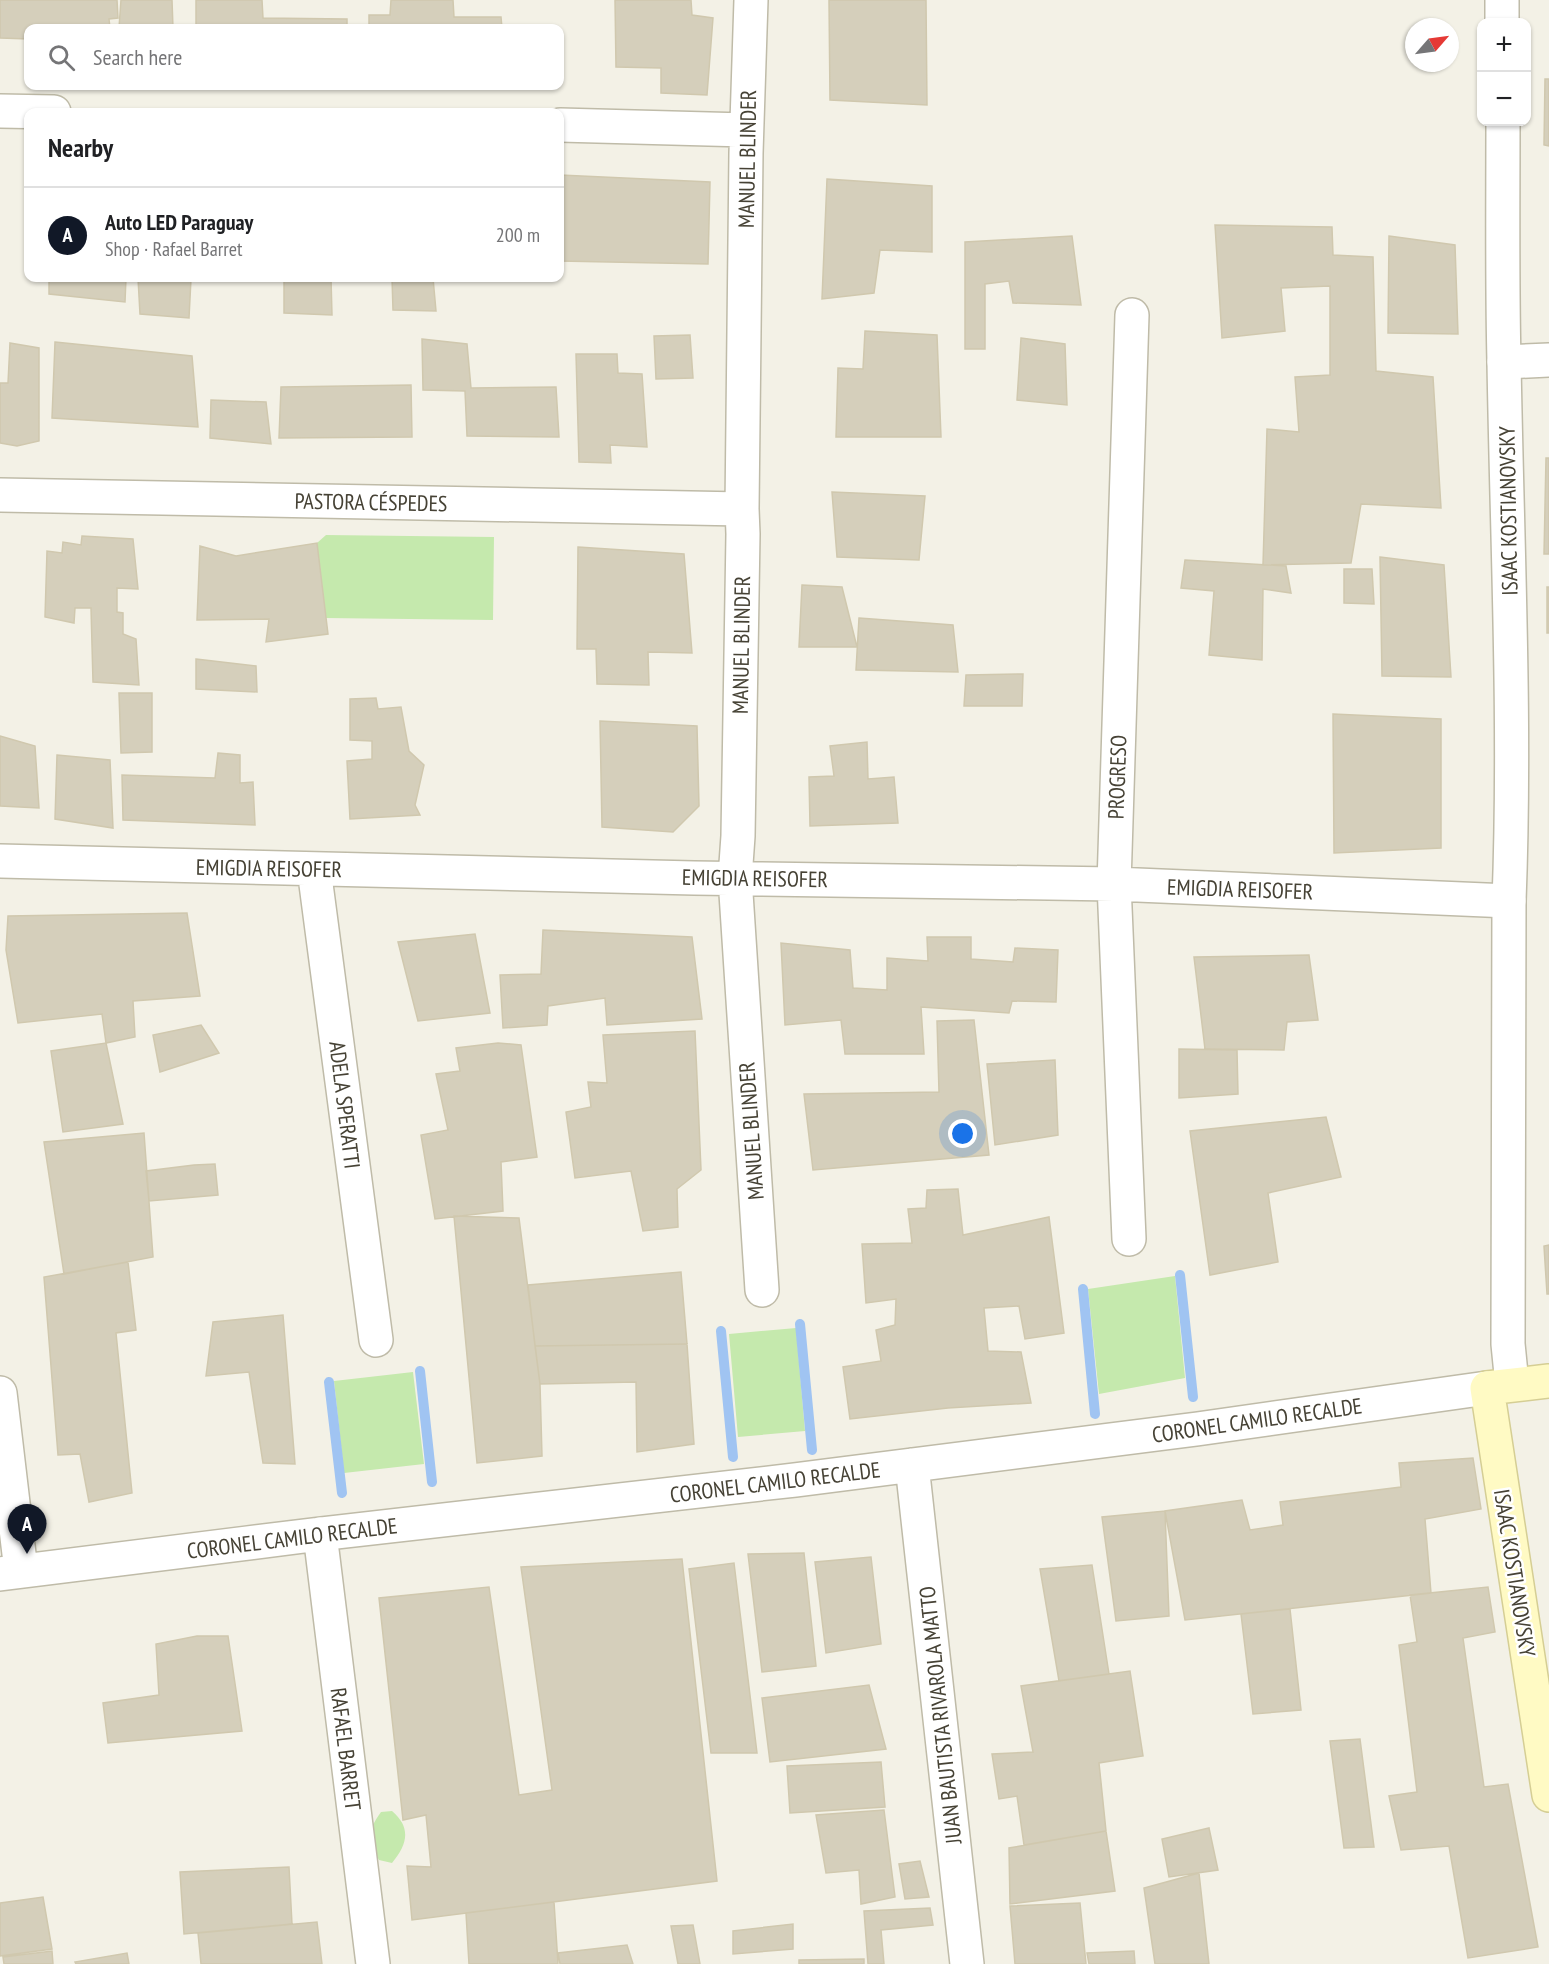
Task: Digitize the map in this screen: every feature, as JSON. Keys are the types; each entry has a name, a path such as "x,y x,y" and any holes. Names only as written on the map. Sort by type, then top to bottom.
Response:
{"main road":[{"name":"CORONEL CAMILO RECALDE","path":"1499,1386 1549,1381"},
{"name":"ISAAC KOSTIANOVSKY","path":"1499,1386 1549,1795"}],"street":[{"name":"MANUEL BLINDER","path":"751,0 746,130 742,615 738,836 735,878 762,1290"},
{"path":"1502,0 1502,18"},
{"path":"0,111 24,111"},
{"path":"564,125 746,130"},
{"name":"ISAAC KOSTIANOVSKY","path":"1499,1386 1508,1344 1512,668 1504,362 1503,126"},
{"name":"PROGRESO","path":"1129,1239 1114,884 1132,315"},
{"path":"1504,362 1549,360"},
{"name":"PASTORA CÉSPEDES","path":"0,495 742,509"},
{"name":"EMIGDIA REISOFER","path":"0,861 735,878 1114,884 1509,901"},
{"name":"ADELA SPERATTI","path":"314,869 376,1340"},
{"name":"CORONEL CAMILO RECALDE","path":"11,1572 795,1480 1197,1429 1499,1386"},
{"path":"0,1394 11,1572"},
{"name":"JUAN BAUTISTA RIVAROLA MATTO","path":"912,1465 967,1964"},
{"name":"RAFAEL BARRET","path":"320,1534 373,1964"}],"green space":[{"path":"326,535 494,537 493,620 325,618 317,543"},
{"path":"1175,1276 1185,1378 1099,1394 1088,1289"},
{"path":"796,1328 805,1431 738,1437 729,1334"},
{"path":"413,1372 424,1464 344,1473 334,1381"},
{"path":"392,1811 403,1824 405,1837 401,1850 392,1863 379,1860 370,1836 373,1825 381,1812"}],"building":[{"path":"0,0 117,0 118,18 109,19 110,24 24,24 24,39 0,38"},
{"path":"121,0 172,0 173,24 119,24"},
{"path":"196,0 262,0 263,18 347,19 347,24 196,24"},
{"path":"391,0 453,0 454,17 501,17 502,24 369,24 369,15 390,15"},
{"path":"615,0 691,0 692,15 713,18 707,95 661,93 661,68 616,67"},
{"path":"829,0 926,0 927,105 830,100"},
{"path":"1545,79 1549,79 1549,146 1544,145"},
{"path":"564,175 710,182 708,264 564,261"},
{"path":"827,179 932,186 932,252 880,250 874,293 822,299"},
{"path":"1215,225 1332,227 1333,255 1373,257 1376,371 1433,377 1441,508 1361,504 1351,563 1263,565 1267,429 1299,432 1295,377 1330,375 1330,286 1281,288 1285,331 1222,338"},
{"path":"1072,236 1081,305 1013,303 1009,281 985,284 985,349 965,349 965,242"},
{"path":"1389,236 1455,245 1458,334 1388,333"},
{"path":"49,282 126,282 125,302 49,294"},
{"path":"138,282 191,282 189,318 140,314"},
{"path":"284,282 331,282 332,315 284,313"},
{"path":"392,282 433,282 436,311 393,310"},
{"path":"865,331 937,335 941,437 836,437 838,368 863,369"},
{"path":"690,335 693,378 656,379 654,336"},
{"path":"1021,338 1065,344 1067,405 1017,400"},
{"path":"422,339 467,344 471,388 556,387 559,437 467,436 465,391 423,390"},
{"path":"55,342 192,356 198,427 52,418"},
{"path":"10,343 39,348 39,441 17,446 0,443 0,383 8,383"},
{"path":"576,354 617,354 618,373 642,374 647,447 610,445 611,463 579,462"},
{"path":"411,385 412,437 279,438 281,387"},
{"path":"211,400 266,402 271,444 210,438"},
{"path":"1546,458 1549,458 1549,554 1544,554"},
{"path":"832,492 925,496 919,560 837,557"},
{"path":"82,536 133,539 138,589 117,588 117,612 123,613 123,634 136,639 139,685 93,682 91,608 75,608 74,623 45,617 47,551 62,553 63,542 81,545"},
{"path":"317,543 328,634 266,642 269,619 197,620 200,546 236,556"},
{"path":"578,547 684,554 692,653 648,652 649,685 597,684 596,649 577,649"},
{"path":"1380,557 1444,565 1451,677 1382,676"},
{"path":"1185,560 1286,566 1291,593 1263,589 1262,660 1209,655 1214,591 1181,588"},
{"path":"1344,569 1372,569 1374,604 1344,603"},
{"path":"802,585 842,587 857,647 799,647"},
{"path":"1547,587 1549,587 1549,633 1547,633"},
{"path":"859,618 953,625 958,672 856,670"},
{"path":"196,659 256,666 257,692 196,689"},
{"path":"1023,674 1022,706 964,706 966,675"},
{"path":"119,693 152,693 152,752 121,753"},
{"path":"376,698 378,709 401,707 409,751 424,765 415,805 420,815 350,819 347,761 372,759 372,741 350,740 350,699"},
{"path":"1333,714 1441,719 1441,848 1334,853"},
{"path":"600,721 697,726 699,806 673,832 602,827"},
{"path":"0,736 35,746 39,808 0,806"},
{"path":"867,742 868,779 894,777 898,823 810,826 809,777 834,776 830,746"},
{"path":"218,753 240,755 240,783 253,782 255,825 123,820 122,775 215,778"},
{"path":"57,755 110,760 113,828 55,819"},
{"path":"187,913 200,996 133,1001 135,1037 106,1043 102,1014 18,1023 6,950 8,916"},
{"path":"543,930 692,937 702,1019 607,1025 605,998 548,1006 547,1025 503,1028 500,975 541,974"},
{"path":"475,934 490,1013 418,1021 398,942"},
{"path":"927,937 971,937 971,959 1013,962 1015,948 1058,950 1056,1002 1012,1001 1009,1013 921,1007 924,1054 845,1054 841,1020 785,1025 781,943 850,950 853,988 887,990 887,958 928,961"},
{"path":"1309,955 1318,1020 1287,1022 1284,1050 1205,1049 1194,957"},
{"path":"974,1020 989,1155 813,1170 804,1094 939,1092 937,1021"},
{"path":"201,1025 219,1053 160,1072 153,1035"},
{"path":"695,1031 701,1170 677,1189 678,1227 643,1231 631,1171 575,1178 566,1112 591,1107 588,1082 607,1083 603,1035"},
{"path":"106,1043 123,1124 63,1132 51,1051"},
{"path":"498,1043 521,1045 537,1157 501,1162 503,1211 435,1219 421,1135 448,1130 436,1074 460,1071 456,1048"},
{"path":"1179,1049 1237,1050 1238,1094 1179,1098"},
{"path":"1055,1060 1058,1135 995,1145 987,1064"},
{"path":"1326,1117 1341,1177 1268,1193 1278,1262 1210,1275 1190,1131"},
{"path":"144,1133 153,1257 64,1274 44,1142"},
{"path":"215,1164 218,1195 149,1201 146,1171"},
{"path":"958,1189 963,1235 1049,1217 1064,1333 1025,1339 1019,1306 984,1308 988,1351 1021,1352 1031,1403 948,1408 850,1419 843,1367 881,1361 876,1330 895,1325 896,1299 866,1303 862,1244 912,1243 908,1209 926,1208 927,1190"},
{"path":"454,1216 519,1218 540,1384 542,1456 477,1463"},
{"path":"1549,1245 1549,1294 1547,1294 1544,1246"},
{"path":"128,1262 136,1330 116,1333 132,1493 89,1502 80,1454 58,1455 44,1277"},
{"path":"681,1272 687,1344 535,1346 528,1285"},
{"path":"283,1315 295,1464 263,1463 249,1372 206,1376 213,1322"},
{"path":"687,1344 694,1444 637,1452 636,1382 540,1384 535,1346"},
{"path":"1473,1458 1481,1509 1425,1519 1431,1593 1185,1620 1165,1511 1242,1500 1250,1530 1283,1525 1280,1502 1401,1487 1399,1463"},
{"path":"1165,1511 1169,1616 1116,1621 1102,1517"},
{"path":"804,1553 816,1666 762,1672 748,1554"},
{"path":"871,1557 881,1644 826,1653 815,1562"},
{"path":"682,1559 717,1881 412,1920 407,1866 431,1867 426,1815 403,1820 379,1598 489,1587 519,1795 552,1790 521,1567"},
{"path":"734,1563 757,1753 711,1753 689,1569"},
{"path":"1092,1565 1109,1674 1059,1681 1040,1569"},
{"path":"1488,1587 1495,1632 1463,1638 1484,1787 1508,1784 1538,1947 1468,1958 1449,1846 1401,1850 1389,1796 1417,1792 1399,1645 1417,1642 1410,1595"},
{"path":"1290,1609 1301,1710 1253,1714 1241,1614"},
{"path":"197,1636 228,1636 242,1731 108,1743 103,1703 159,1695 156,1644"},
{"path":"1130,1671 1143,1756 1099,1763 1106,1831 1024,1845 1017,1796 999,1799 992,1754 1033,1752 1021,1686"},
{"path":"869,1685 886,1749 770,1762 762,1698"},
{"path":"1360,1739 1374,1847 1344,1848 1330,1741"},
{"path":"881,1762 885,1807 790,1813 787,1766"},
{"path":"884,1810 895,1897 861,1904 859,1870 826,1873 816,1815"},
{"path":"1209,1828 1218,1870 1169,1877 1162,1839"},
{"path":"1106,1831 1115,1891 1010,1904 1009,1848"},
{"path":"920,1861 929,1897 905,1899 899,1864"},
{"path":"289,1867 292,1924 184,1934 180,1872"},
{"path":"1199,1873 1209,1964 1155,1964 1144,1888"},
{"path":"43,1897 52,1949 0,1956 0,1903"},
{"path":"554,1902 558,1964 469,1964 466,1913"},
{"path":"1080,1903 1086,1964 1015,1964 1010,1906"},
{"path":"930,1908 933,1925 881,1930 884,1964 868,1964 864,1911"},
{"path":"317,1922 322,1964 201,1964 198,1933"},
{"path":"793,1924 793,1949 733,1954 733,1931"},
{"path":"693,1925 700,1964 678,1964 671,1926"},
{"path":"627,1945 633,1964 560,1964 558,1953"},
{"path":"52,1951 53,1964 4,1964 3,1957"},
{"path":"1134,1951 1135,1964 1089,1964 1087,1953"},
{"path":"127,1953 129,1964 76,1964 75,1962"},
{"path":"864,1959 864,1964 799,1964 799,1960"}],"waterway":[{"path":"1180,1275 1193,1397"},
{"path":"1083,1289 1095,1414"},
{"path":"800,1324 812,1450"},
{"path":"721,1331 733,1457"},
{"path":"420,1371 432,1482"},
{"path":"329,1382 342,1493"}],"place":[{"name":"Auto LED Paraguay","path":"27,1554"}]}
